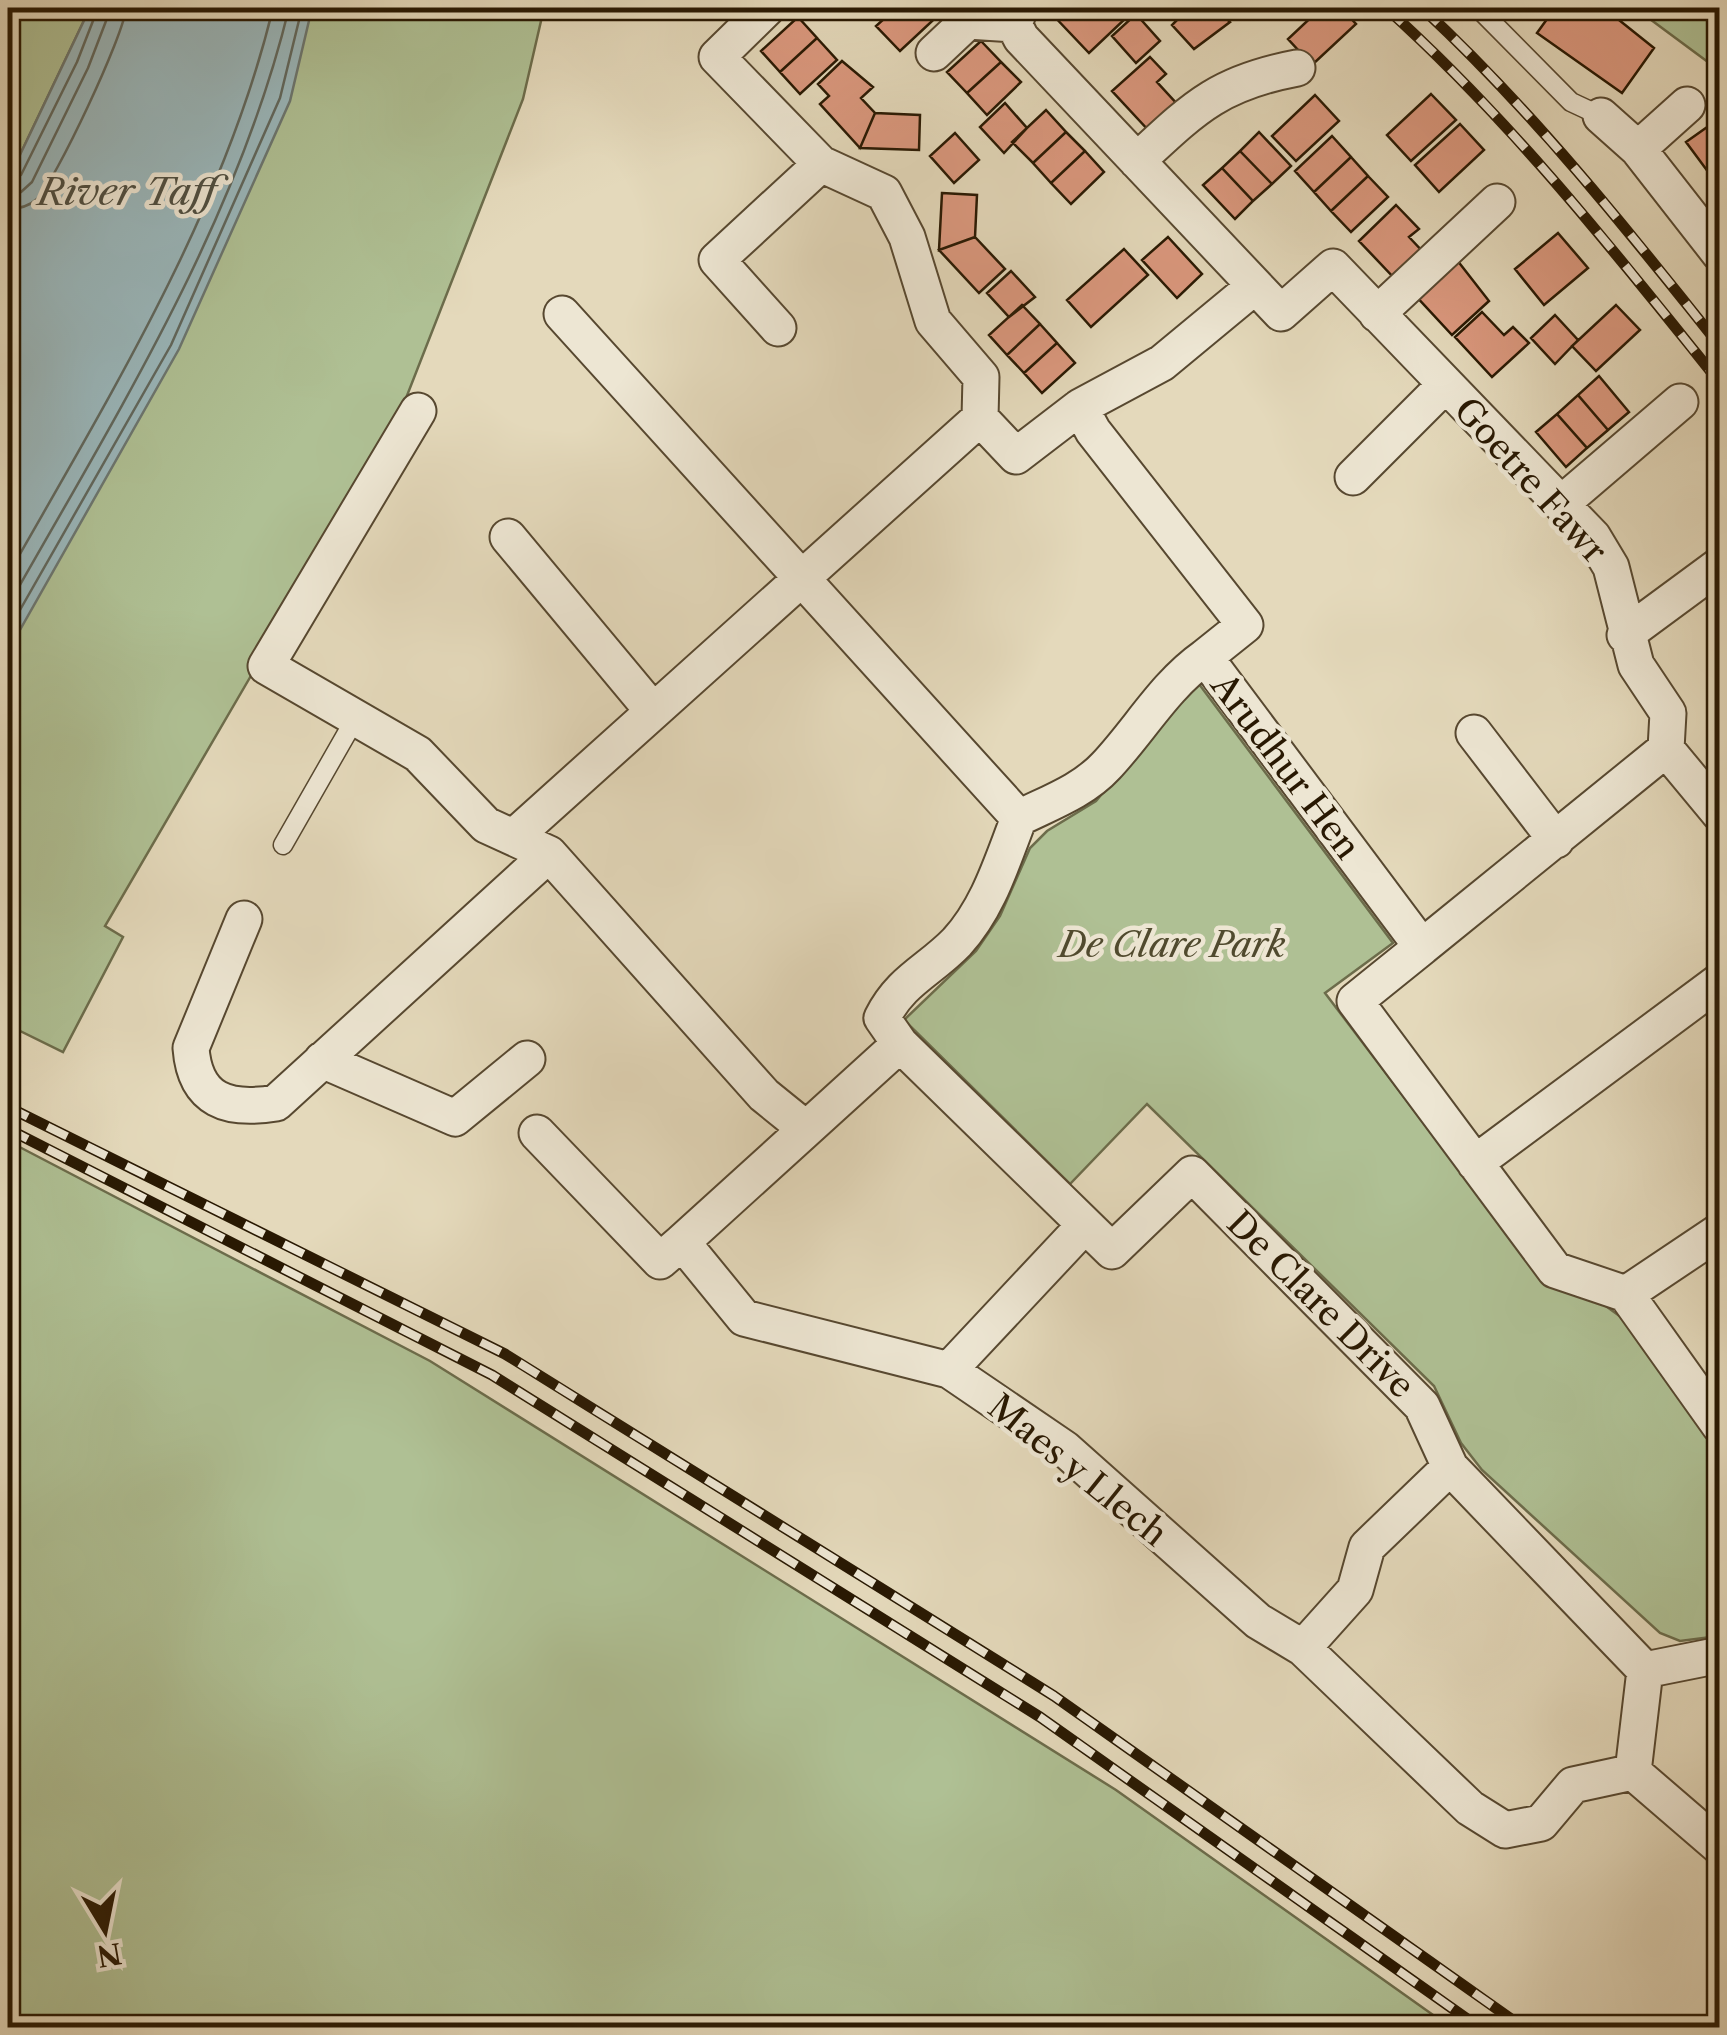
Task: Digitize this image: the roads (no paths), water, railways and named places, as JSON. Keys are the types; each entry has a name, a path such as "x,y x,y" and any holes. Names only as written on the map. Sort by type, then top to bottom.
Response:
{"street":[{"path":"766,8 717,57 821,164 884,193 907,238 933,321 981,377 980,418 1016,456 1080,407 1162,363 1255,286"},
{"path":"934,53 968,20 1017,16"},
{"name":"Goetre Fawr","path":"1017,16 1022,38 1281,313 1334,267 1593,537 1611,566 1636,665 1668,713 1666,748"},
{"path":"1137,161 1190,111 1226,86 1297,68"},
{"path":"1638,149 1688,105"},
{"path":"1601,116 1638,149 1720,254"},
{"path":"778,328 717,260 821,164"},
{"path":"1377,314 1497,202"},
{"path":"562,314 1020,818"},
{"path":"1353,477 1444,385"},
{"path":"1562,504 1680,402"},
{"name":"Arudhur Hen","path":"1080,407 1094,431 1244,625 1205,657 1422,947"},
{"path":"418,411 266,666 418,754 486,826 516,835 548,854 764,1095 806,1129"},
{"path":"516,835 980,418"},
{"path":"508,538 653,711"},
{"path":"1626,635 1716,575"},
{"path":"536,1133 660,1261 900,1044 882,1018 895,992 954,945 977,918 1020,818 1077,790 1104,768 1178,679 1205,657"},
{"path":"1474,732 1556,840"},
{"path":"1714,1408 1626,1294 1555,1270 1355,1001 1666,748 1720,814"},
{"path":"244,919 191,1048 193,1071 202,1086 221,1102 248,1108 276,1103 548,854"},
{"path":"1475,1162 1720,981"},
{"name":"De Clare Drive","path":"900,1044 1112,1251 1192,1174 1422,1406 1450,1467 1646,1670"},
{"path":"322,1060 455,1118 528,1059"},
{"path":"949,1370 1086,1225"},
{"path":"1626,1294 1720,1231"},
{"name":"Maes y Llech","path":"682,1242 744,1318 949,1370 1064,1449 1258,1621 1304,1648 1470,1808 1505,1830 1541,1823 1572,1785 1634,1772"},
{"path":"1304,1648 1355,1590 1367,1547 1450,1467"},
{"path":"1720,1655 1646,1670 1634,1772 1720,1847"}],"lane":[{"path":"1478,8 1571,102 1601,116"},
{"path":"283,844 355,719"}],"water":[{"name":"River Taff","path":"90,8 312,8 290,101 179,349 8,651 8,180"}],"railway":[{"path":"1386,8 1519,141 1720,383"},
{"path":"1422,8 1540,129 1720,346"},
{"path":"8,1107 505,1354 1054,1696 1524,2028"},
{"path":"8,1129 492,1375 1040,1717 1480,2028"}],"park label":[{"name":"De Clare Park","path":"1172,944"}]}
